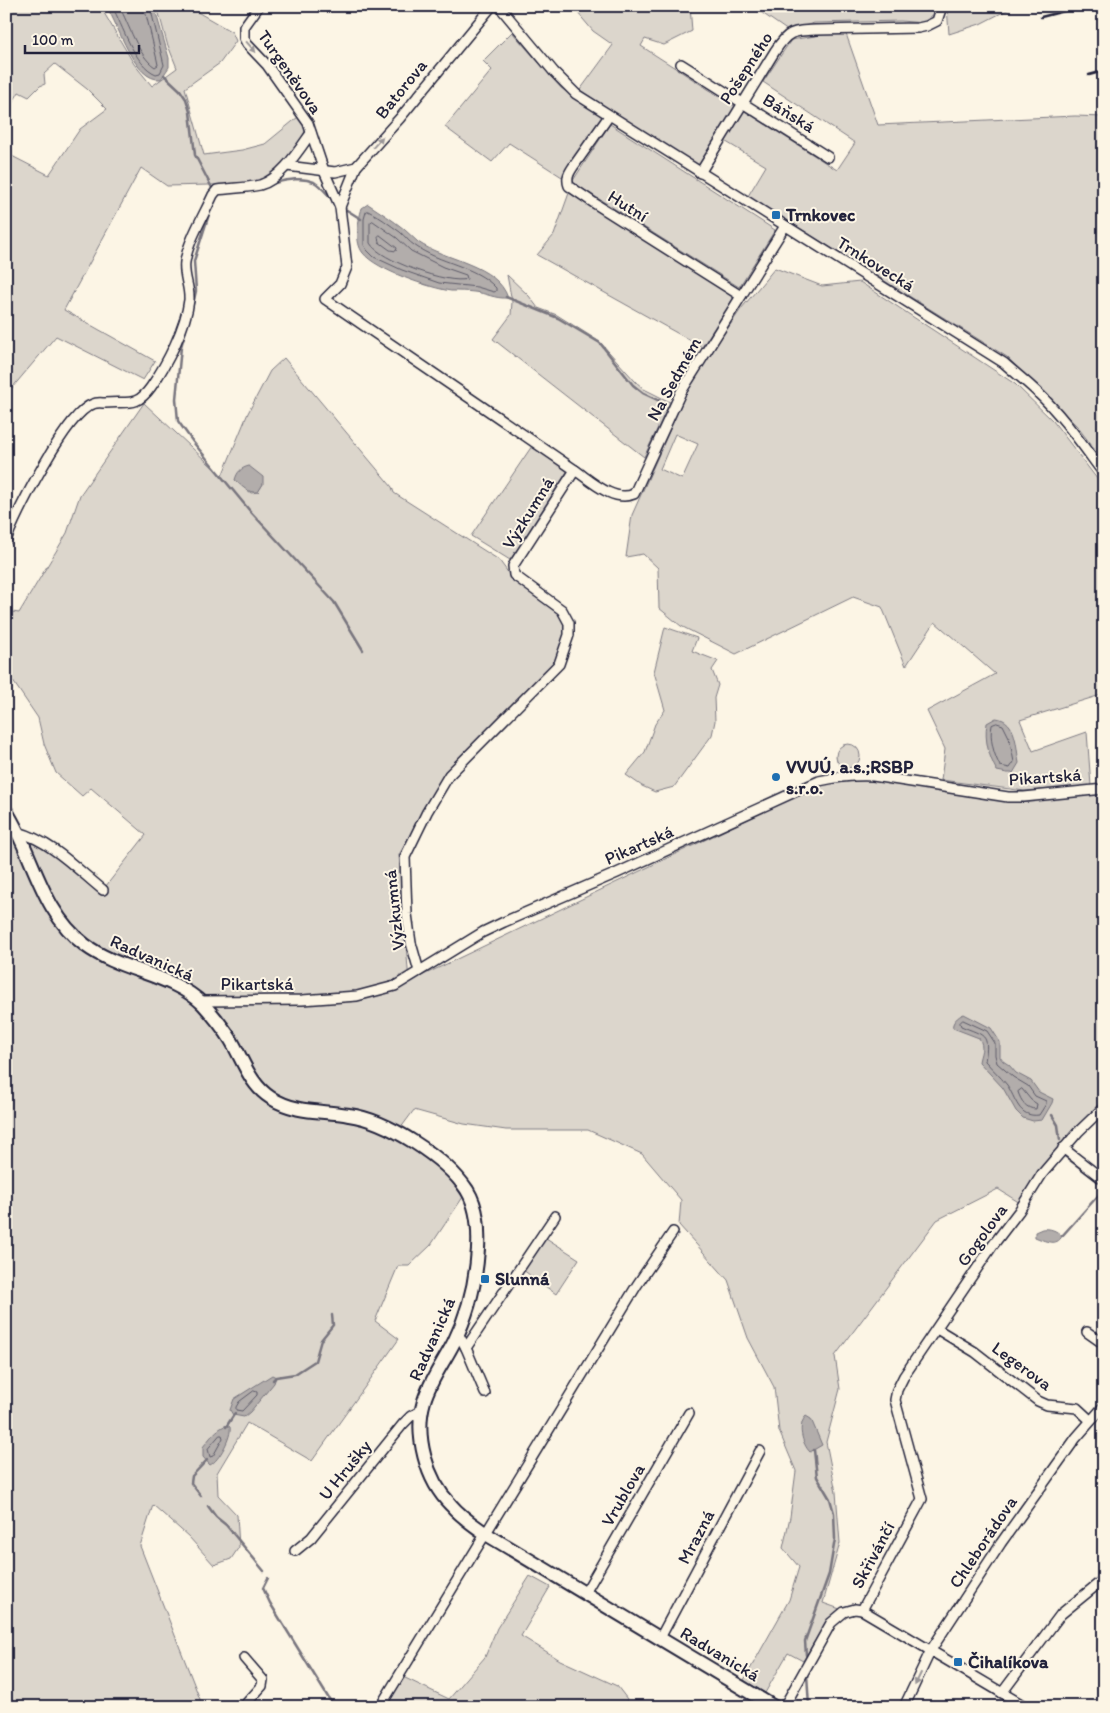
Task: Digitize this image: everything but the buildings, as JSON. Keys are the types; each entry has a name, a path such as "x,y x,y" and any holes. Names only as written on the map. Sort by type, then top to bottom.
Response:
{"street":[{"name":"Turgeněvova","path":"259,6 244,27 244,38 267,66 308,123 310,133"},
{"name":"Batorova","path":"356,166 400,118 492,6"},
{"name":"Trnkovecká","path":"499,6 576,94 1004,363 1038,392 1056,411 1104,474"},
{"name":"Pošepného","path":"700,173 775,51 788,34 816,30 918,28 937,21 942,6"},
{"name":"Báňská","path":"681,64 828,157"},
{"name":"Hutní","path":"609,116 573,167 568,176 569,186 594,204 741,296"},
{"path":"6,540 35,479 82,412 93,404 136,402 152,386 182,329 189,301 185,262 189,246 213,195 217,190 244,188 267,182 287,166 310,133"},
{"name":"Výzkumná","path":"310,133 340,207 348,267 340,284 326,299 575,470 514,566 514,575 562,610 568,620 569,636 559,664 449,775 427,812 405,857 407,914 418,972"},
{"path":"287,166 335,172 356,166"},
{"path":"340,207 356,166"},
{"name":"Na Sedmém","path":"575,470 612,494 627,496 634,494 681,392 785,226"},
{"name":"Pikartská","path":"200,1001 302,1000 357,996 395,986 484,932 504,922 819,781 855,775 873,776 1008,797 1104,789"},
{"name":"Radvanická","path":"6,811 18,832 50,906 58,918 75,936 98,953 177,986 200,1001 221,1024 253,1081 268,1096 304,1111 352,1115 377,1122 401,1134 449,1170 471,1198 476,1213 478,1246 471,1295 458,1333 430,1385 421,1411 423,1448 430,1472 449,1504 461,1516 486,1534 774,1707"},
{"path":"18,832 45,843 103,890"},
{"name":"Gogolova","path":"897,1390 904,1376 993,1245 1019,1211 1042,1174 1063,1148 1104,1107"},
{"path":"1063,1148 1104,1180"},
{"path":"466,1348 555,1216"},
{"path":"380,1707 637,1285 673,1232"},
{"name":"Legerova","path":"937,1330 975,1352 1038,1401 1047,1405 1077,1408 1090,1420"},
{"path":"1087,1332 1104,1344"},
{"path":"458,1333 485,1393"},
{"name":"Skřivánčí","path":"784,1707 831,1623 844,1612 862,1610 922,1499 897,1413 895,1400 897,1390"},
{"name":"Chleborádova","path":"904,1707 931,1650 1029,1503 1090,1420 1104,1406"},
{"name":"U Hrušky","path":"295,1551 311,1538 403,1424 415,1413 421,1411"},
{"name":"Vrublova","path":"584,1593 689,1413"},
{"name":"Mrazná","path":"660,1638 760,1451"},
{"path":"1002,1693 1061,1614 1104,1579"},
{"path":"862,1610 1026,1707"},
{"path":"243,1707 262,1686 263,1680 244,1658"}],"shaded area":[{"path":"6,6 100,6 134,64 152,86 177,68 167,43 157,6 187,6 232,32 236,41 220,63 185,88 204,155 242,150 265,144 298,117 304,124 306,136 285,165 264,180 249,184 167,186 141,168 64,310 155,361 143,380 56,336 6,395 6,153 49,175 80,129 107,109 87,89 55,64 44,74 45,84 40,86 29,97 19,92 6,114"},
{"path":"572,6 690,6 692,31 664,45 645,39 641,46 736,107 698,167 580,90 613,45 593,31"},
{"path":"752,6 935,6 935,13 923,23 901,21 814,23 788,31"},
{"path":"947,6 1015,6 980,24 949,34"},
{"path":"845,31 878,125 1075,116 1104,117 1104,462 1077,426 1007,357 748,196 766,166 723,140 743,110 837,170 855,143 763,82 791,40"},
{"path":"512,32 561,88 604,118 562,177 509,143 492,162 445,127 492,70 483,61"},
{"path":"610,124 775,230 739,287 572,182"},
{"path":"569,193 734,297 702,347 537,255 554,235"},
{"path":"775,268 822,286 860,282 1015,384 1053,421 1104,488 1104,694 1020,720 1033,751 1087,732 1091,786 1025,791 941,780 945,749 927,711 995,674 935,622 906,666 882,607 853,597 736,654 681,626 659,608 658,568 643,554 626,557 632,515 691,382 741,309","holes":["675,434 698,444 682,479 660,469"]},
{"path":"507,275 529,296 538,308 557,315 600,342 644,389 670,402 644,457 493,339 511,315 512,302"},
{"path":"284,358 392,487 394,493 499,560 512,578 558,611 564,620 565,634 557,661 447,771 399,855 409,982 815,787 842,780 863,778 1012,801 1104,792 1104,1101 1068,1135 1040,1171 1020,1203 998,1189 937,1220 835,1356 840,1389 826,1442 836,1492 840,1543 823,1603 840,1609 827,1620 803,1661 788,1653 765,1693 744,1680 789,1600 799,1567 783,1548 790,1517 796,1471 779,1431 774,1387 748,1338 728,1280 679,1225 681,1200 642,1154 588,1130 506,1130 464,1124 414,1110 400,1129 398,1139 445,1173 463,1197 431,1245 409,1266 398,1266 375,1321 399,1339 312,1461 247,1423 217,1473 218,1495 237,1515 239,1547 231,1559 214,1565 189,1537 153,1505 140,1546 203,1707 6,1707 6,842 27,832 102,891 146,835 91,788 82,796 56,773 44,744 38,718 6,671 6,611 19,613 67,533 80,495 144,403 222,476 248,413 270,371","holes":["235,480 263,484 258,492 251,493"]},
{"path":"532,446 568,470 510,560 471,536"},
{"path":"665,627 697,638 692,651 718,661 712,670 718,685 714,698 715,721 712,735 674,787 655,792 626,775 645,752 655,724 665,710 654,672"},
{"path":"848,744 856,748 860,756 856,764 848,768 840,764 836,756 840,748"},
{"path":"546,1238 579,1259 556,1294 523,1270"},
{"path":"530,1576 550,1587 521,1636 560,1660 617,1686 627,1699 624,1707 384,1707 403,1677 449,1699 485,1657 497,1628"}],"water":[{"path":"106,6 154,6 169,58 169,67 161,79 151,78 135,62"},
{"path":"368,204 400,226 418,242 482,270 493,277 502,287 508,298 499,298 474,292 451,291 430,286 379,266 363,253 358,243 358,225 362,208"},
{"path":"249,466 263,477 263,484 258,492 248,490 235,480 240,471"},
{"path":"996,718 1008,724 1014,735 1019,763 1013,773 997,771 990,754 986,736 987,723"},
{"path":"964,1014 991,1028 1000,1042 1000,1057 1003,1061 1016,1073 1031,1081 1039,1092 1053,1099 1042,1120 1033,1121 1023,1118 1016,1111 1003,1088 979,1062 982,1047 979,1038 953,1028 953,1024 959,1016"},
{"path":"1042,1229 1053,1230 1062,1236 1054,1242 1035,1237 1035,1232"},
{"path":"272,1375 276,1377 274,1383 250,1412 244,1417 233,1415 230,1410 234,1399"},
{"path":"806,1416 811,1419 822,1445 810,1452 805,1444 801,1429"},
{"path":"227,1425 230,1427 230,1431 227,1442 221,1454 210,1465 203,1457 203,1447 216,1431"}],"waterway":[{"path":"164,75 180,90 186,99 190,112 195,155 212,188 212,193"},
{"path":"270,184 292,180 309,180 319,186 332,199"},
{"path":"342,207 361,219"},
{"path":"193,304 196,291 194,261 211,208"},
{"path":"506,297 558,318 600,343 633,385 643,393 660,401"},
{"path":"186,329 181,347 176,399 178,421 250,511 334,602 363,650"},
{"path":"1052,1115 1058,1125 1060,1140"},
{"path":"1062,1154 1104,1186"},
{"path":"1062,1236 1104,1189"},
{"path":"273,1380 276,1377 295,1374 315,1361 321,1340 333,1325 332,1315"},
{"path":"226,1427 235,1413"},
{"path":"806,1655 805,1641 829,1574 835,1539 834,1513 830,1499 817,1477 814,1450"},
{"path":"201,1496 191,1483 192,1476 207,1460"},
{"path":"208,1506 264,1571"},
{"path":"268,1578 263,1588 270,1603 334,1707"},
{"path":"807,1674 809,1707"}],"railway":[{"path":"1041,17 1084,6"},
{"path":"1089,75 1104,71"}],"place":[{"name":"Trnkovec","path":"776,215"},
{"name":"VVUÚ, a.s.;RSBP s.r.o.","path":"776,777"},
{"name":"Slunná","path":"485,1279"},
{"name":"Čihalíkova","path":"958,1662"}]}
